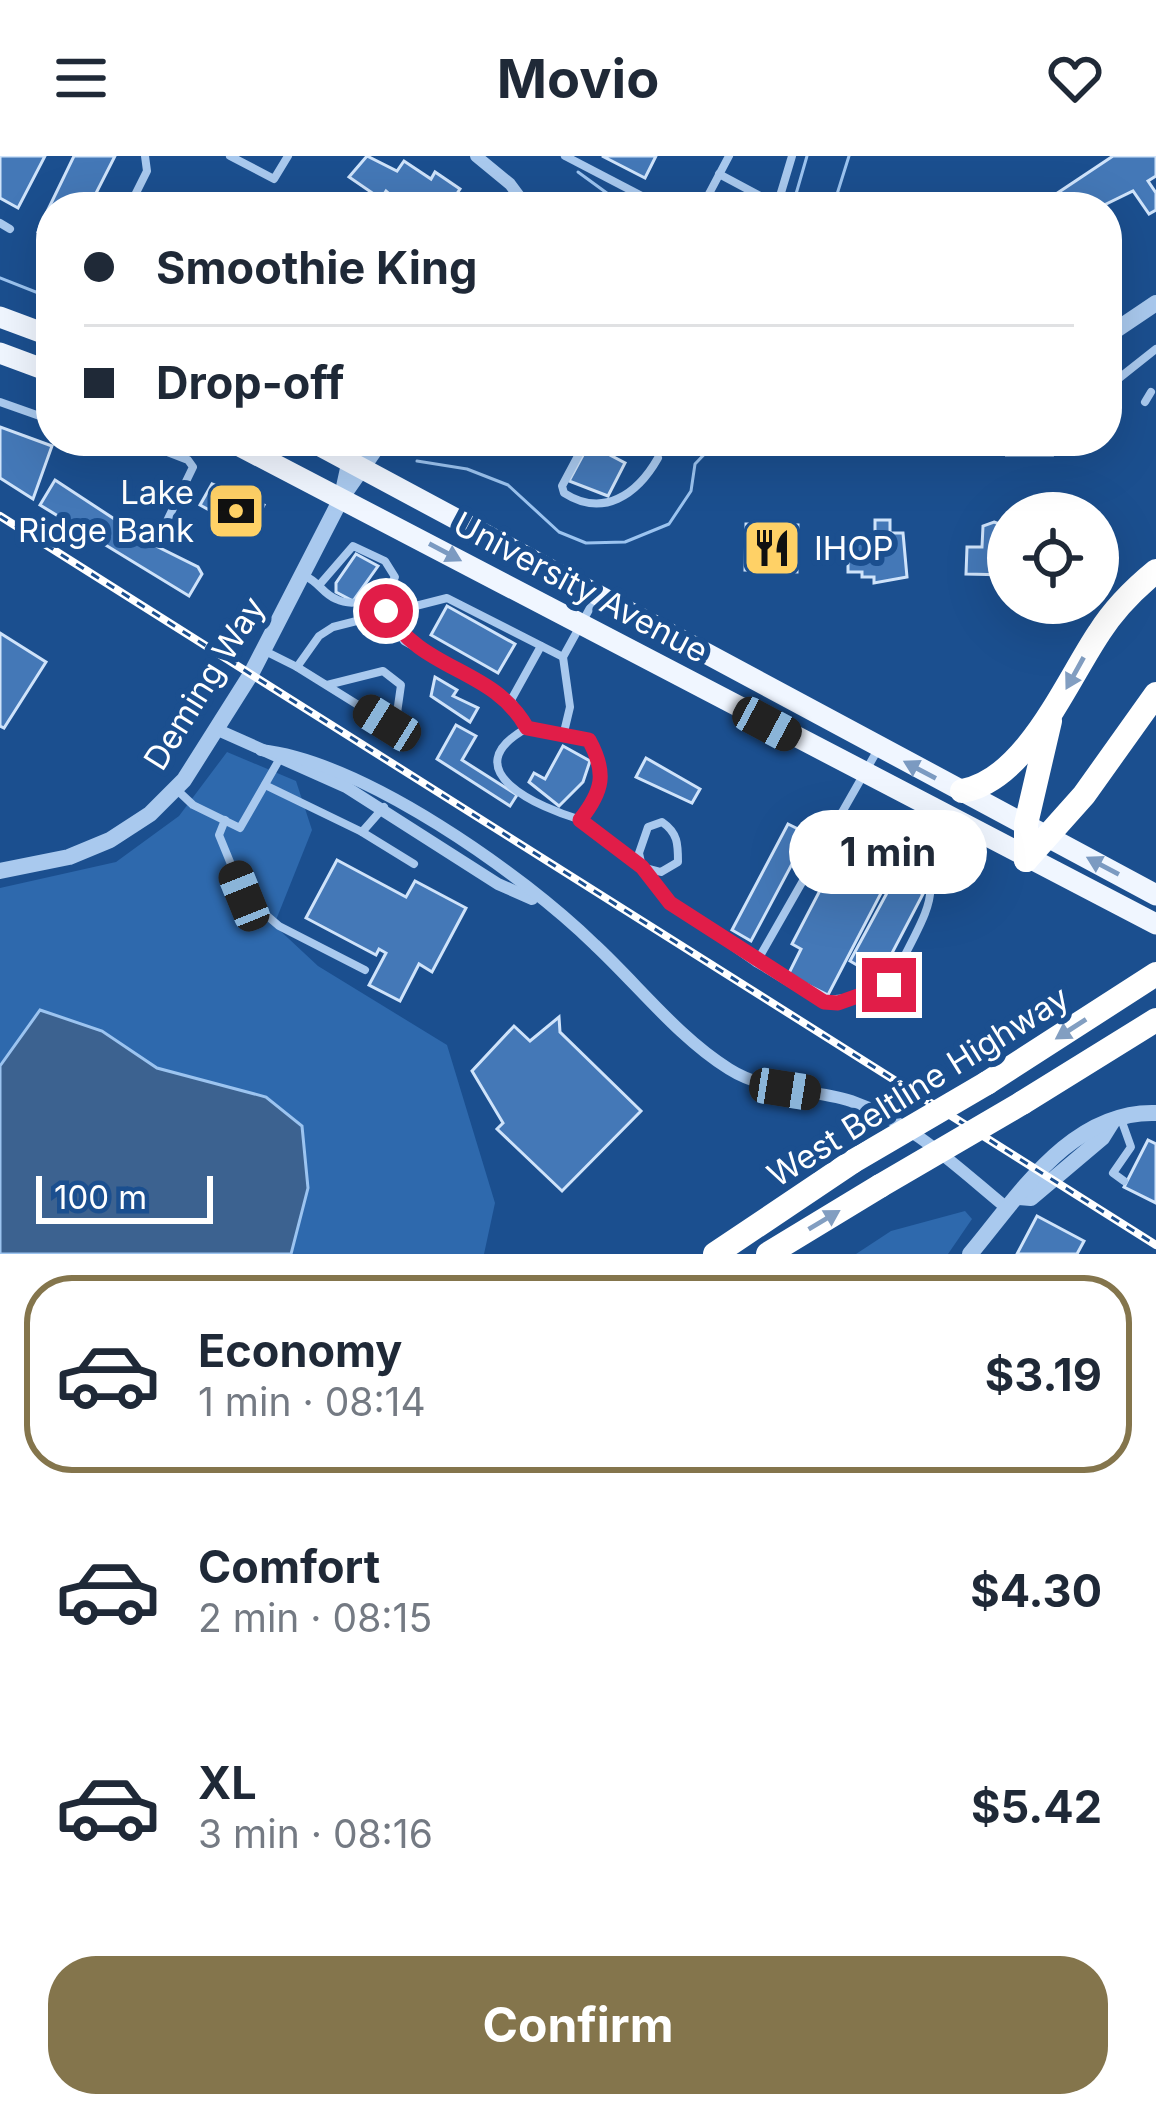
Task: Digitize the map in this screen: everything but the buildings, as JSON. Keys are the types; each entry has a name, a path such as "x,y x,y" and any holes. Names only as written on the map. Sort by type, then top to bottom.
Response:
{"highway":[{"path":"962,791 997,777 1052,715 1115,610 1156,571"},
{"path":"1026,860 1050,837 1156,694"},
{"path":"1026,860 1026,824 1052,715"},
{"name":"West Beltline Highway","path":"715,1254 852,1162 987,1083 1156,974"},
{"name":"West Beltline Highway","path":"768,1254 1156,1020"},
{"path":"1091,1060 1123,1056 1156,1039"}],"main road":[{"path":"0,317 36,330"},
{"path":"0,353 36,366"},
{"name":"University Avenue","path":"260,456 1156,924"},
{"name":"University Avenue","path":"355,457 596,596 1156,895"}],"street":[{"path":"481,157 513,192"},
{"path":"1122,326 1156,303"},
{"name":"Deming Way","path":"0,872 70,857 110,840 150,814 176,789 218,730 263,650 342,497 355,457"},
{"path":"218,730 386,804"},
{"path":"261,750 326,763 386,804 506,872 584,934 730,1070 771,1087 865,1107 1014,1203"},
{"path":"970,1254 1014,1203 1031,1198 1123,1118 1156,1113"}],"lane":[{"path":"136,192 147,171 145,156"},
{"path":"230,156 274,179 288,156"},
{"path":"565,156 634,192"},
{"path":"710,192 729,156"},
{"path":"781,192 792,156"},
{"path":"719,174 752,192"},
{"path":"1122,376 1156,349"},
{"path":"1145,402 1151,392"},
{"path":"0,402 36,415"},
{"path":"166,523 193,467 178,456"},
{"path":"578,456 562,485 564,493 594,507 616,502 649,473 658,458"},
{"path":"303,574 322,584 327,594 352,603 383,593 395,577 385,561 353,546 322,584"},
{"path":"564,732 570,707 563,657 596,596"},
{"path":"297,667 319,636 333,627 447,598 563,657"},
{"path":"386,611 404,640 511,700 527,728"},
{"path":"511,700 542,646"},
{"path":"263,650 387,723 403,698 401,685 383,671 327,686"},
{"path":"527,728 589,740 603,764 599,795 580,820"},
{"path":"527,728 500,757 500,775 507,787 540,808 580,820 642,867 670,903 756,963 824,1002 838,1003 889,985 930,908 933,877 911,850 842,812"},
{"path":"756,963 878,748"},
{"path":"176,789 240,828 279,760"},
{"path":"265,785 414,863"},
{"path":"362,832 386,804"},
{"path":"225,820 219,835 244,896 279,926 365,970"},
{"path":"662,822 673,830 678,862 661,872 642,867 639,853 648,827 662,822"},
{"path":"1123,1118 1131,1147 1112,1173 1124,1181"}],"shaded area":[{"path":"227,752 296,781 312,830 274,925 318,966 447,1045 495,1203 484,1254 0,1254 0,888 116,862 179,816"},
{"path":"40,1010 102,1031 157,1068 266,1097 302,1126 308,1188 291,1254 0,1254 0,1066"},
{"path":"965,1211 972,1219 948,1254 856,1254 891,1231"}],"waterway":[{"path":"797,192 807,156"},
{"path":"838,192 849,156"},
{"path":"578,172 605,192"},
{"path":"0,278 36,292"},
{"path":"417,461 467,469 508,485 559,532 586,543 625,542 669,524 691,491 695,464 703,456"}],"railway":[{"path":"0,516 1156,1245"}],"place":[{"name":"Lake Ridge Bank","path":"236,511"},
{"name":"IHOP","path":"772,548"}],"route":[{"path":"386,611 404,640 511,700 527,728 589,740 603,764 599,795 580,820 642,867 670,903 756,963 824,1002 838,1003 889,985"}]}
